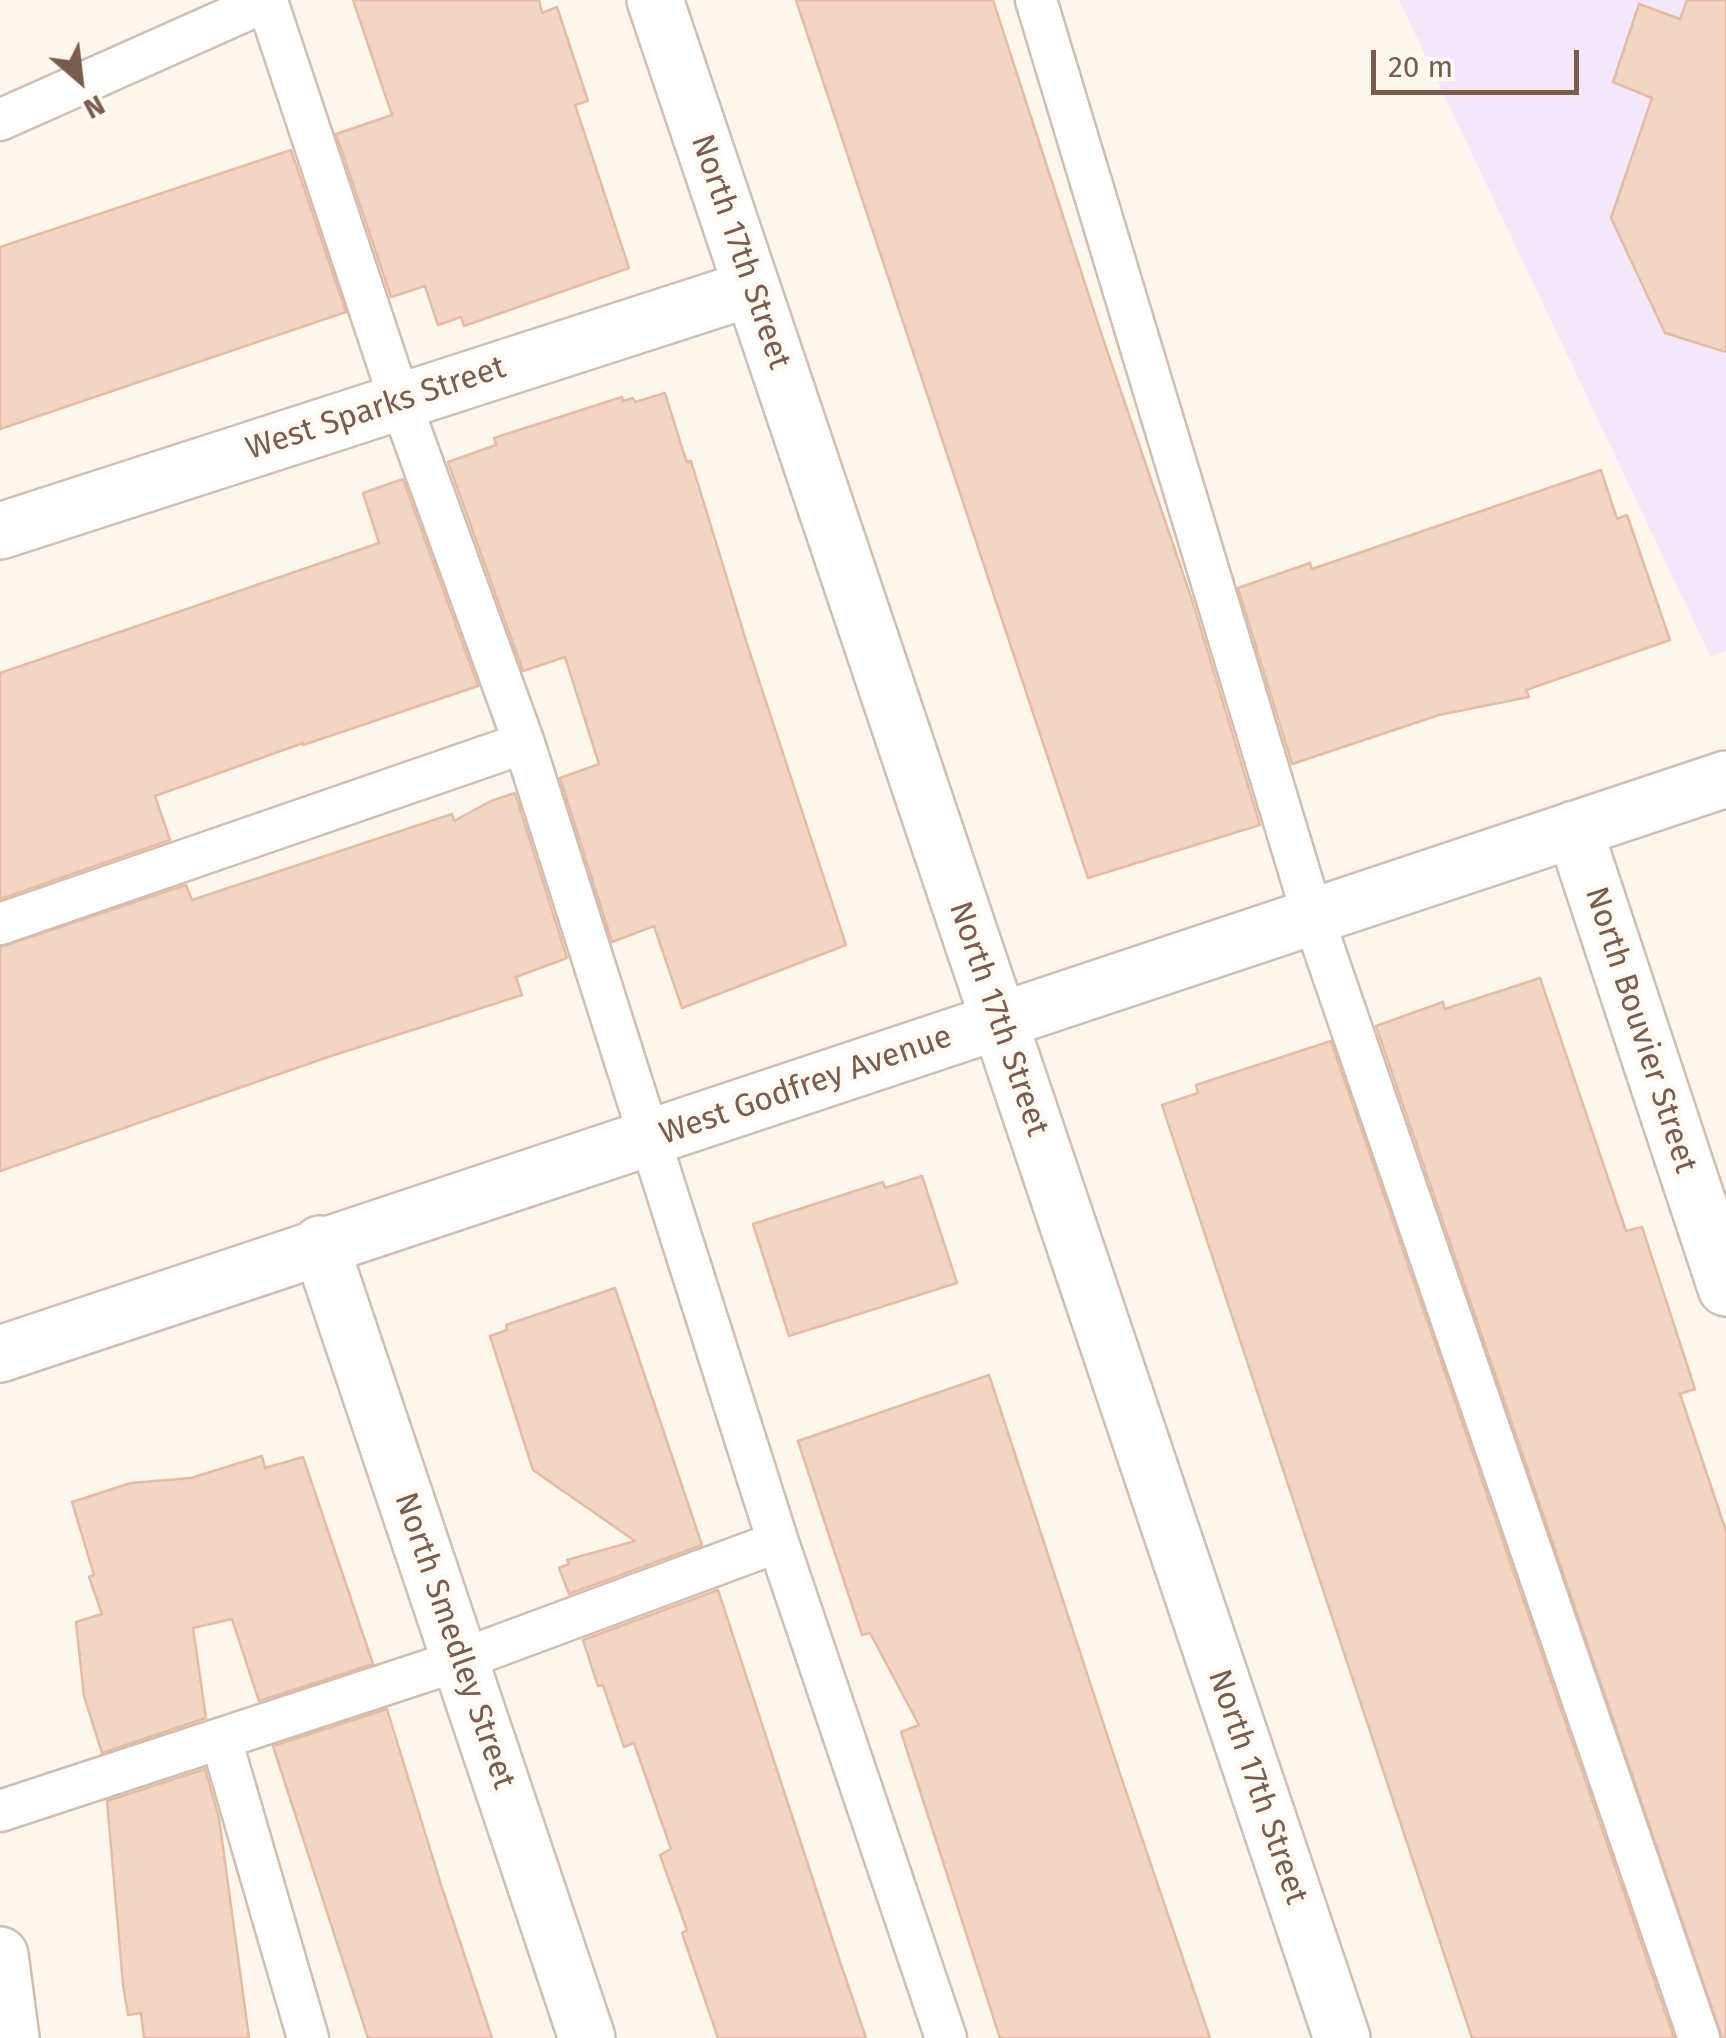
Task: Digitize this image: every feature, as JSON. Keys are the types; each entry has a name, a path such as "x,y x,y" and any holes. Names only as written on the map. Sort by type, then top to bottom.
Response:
{"street":[{"name":"North 17th Street","path":"655,0 1342,2038"},
{"name":"West Sparks Street","path":"0,530 752,288"},
{"name":"West Godfrey Avenue","path":"0,1354 320,1244 652,1138 1726,779"},
{"name":"North Bouvier Street","path":"1574,830 1726,1288"},
{"name":"North Smedley Street","path":"320,1244 588,2038"},
{"path":"0,1955 11,2038"}],"lane":[{"path":"0,120 267,0 400,401 524,743 778,1542 946,2038"},
{"path":"1036,0 1313,917 1699,2038"},
{"path":"0,924 524,743"},
{"path":"0,1811 460,1660 778,1542"},
{"path":"221,1738 308,2038"}],"shaded area":[{"path":"1399,0 1726,0 1726,651 1710,656"}],"building":[{"path":"353,0 539,0 542,13 557,7 588,101 575,105 629,268 464,326 461,317 438,325 425,286 391,297 336,134 392,115"},
{"path":"796,0 993,0 1193,603 1260,825 1088,878"},
{"path":"1687,0 1726,0 1726,352 1665,333 1611,218 1652,98 1613,82 1639,4 1680,19"},
{"path":"291,150 346,312 0,429 0,247"},
{"path":"665,393 687,462 691,461 846,945 682,1008 654,926 612,942 560,778 599,764 565,657 523,671 448,462 496,445 494,438 622,397 623,401 633,398 635,402"},
{"path":"1601,470 1617,519 1627,515 1670,640 1526,690 1529,697 1439,715 1292,764 1238,588 1310,563 1312,569"},
{"path":"403,479 478,686 155,796 170,840 0,899 0,673 379,543 363,493"},
{"path":"515,793 567,958 516,977 522,995 328,1057 0,1171 0,947 186,885 192,900 452,814 454,821"},
{"path":"1540,978 1626,1231 1642,1227 1695,1389 1680,1394 1726,1531 1726,2038 1722,2038 1376,1026 1443,1002 1445,1009"},
{"path":"1331,1041 1674,2038 1472,2038 1162,1105 1198,1093 1196,1085"},
{"path":"922,1176 957,1283 789,1336 753,1224 883,1182 885,1188"},
{"path":"615,1288 702,1545 569,1594 559,1568 569,1564 567,1560 635,1541 533,1470 490,1336 507,1330 506,1325"},
{"path":"989,1375 1210,2038 1000,2038 901,1732 919,1725 870,1633 862,1635 845,1584 798,1441"},
{"path":"262,1456 265,1468 303,1457 373,1664 259,1701 232,1619 193,1628 206,1718 102,1753 84,1696 76,1622 102,1614 72,1502 131,1483 191,1478"},
{"path":"718,1590 866,2038 718,2038 682,1933 687,1930 660,1855 671,1849 634,1743 624,1747 603,1685 598,1686 583,1640"},
{"path":"387,1709 492,2038 368,2038 273,1746"},
{"path":"205,1769 219,1818 249,2038 144,2038 141,2013 128,2015 123,1984 107,1801"}]}
